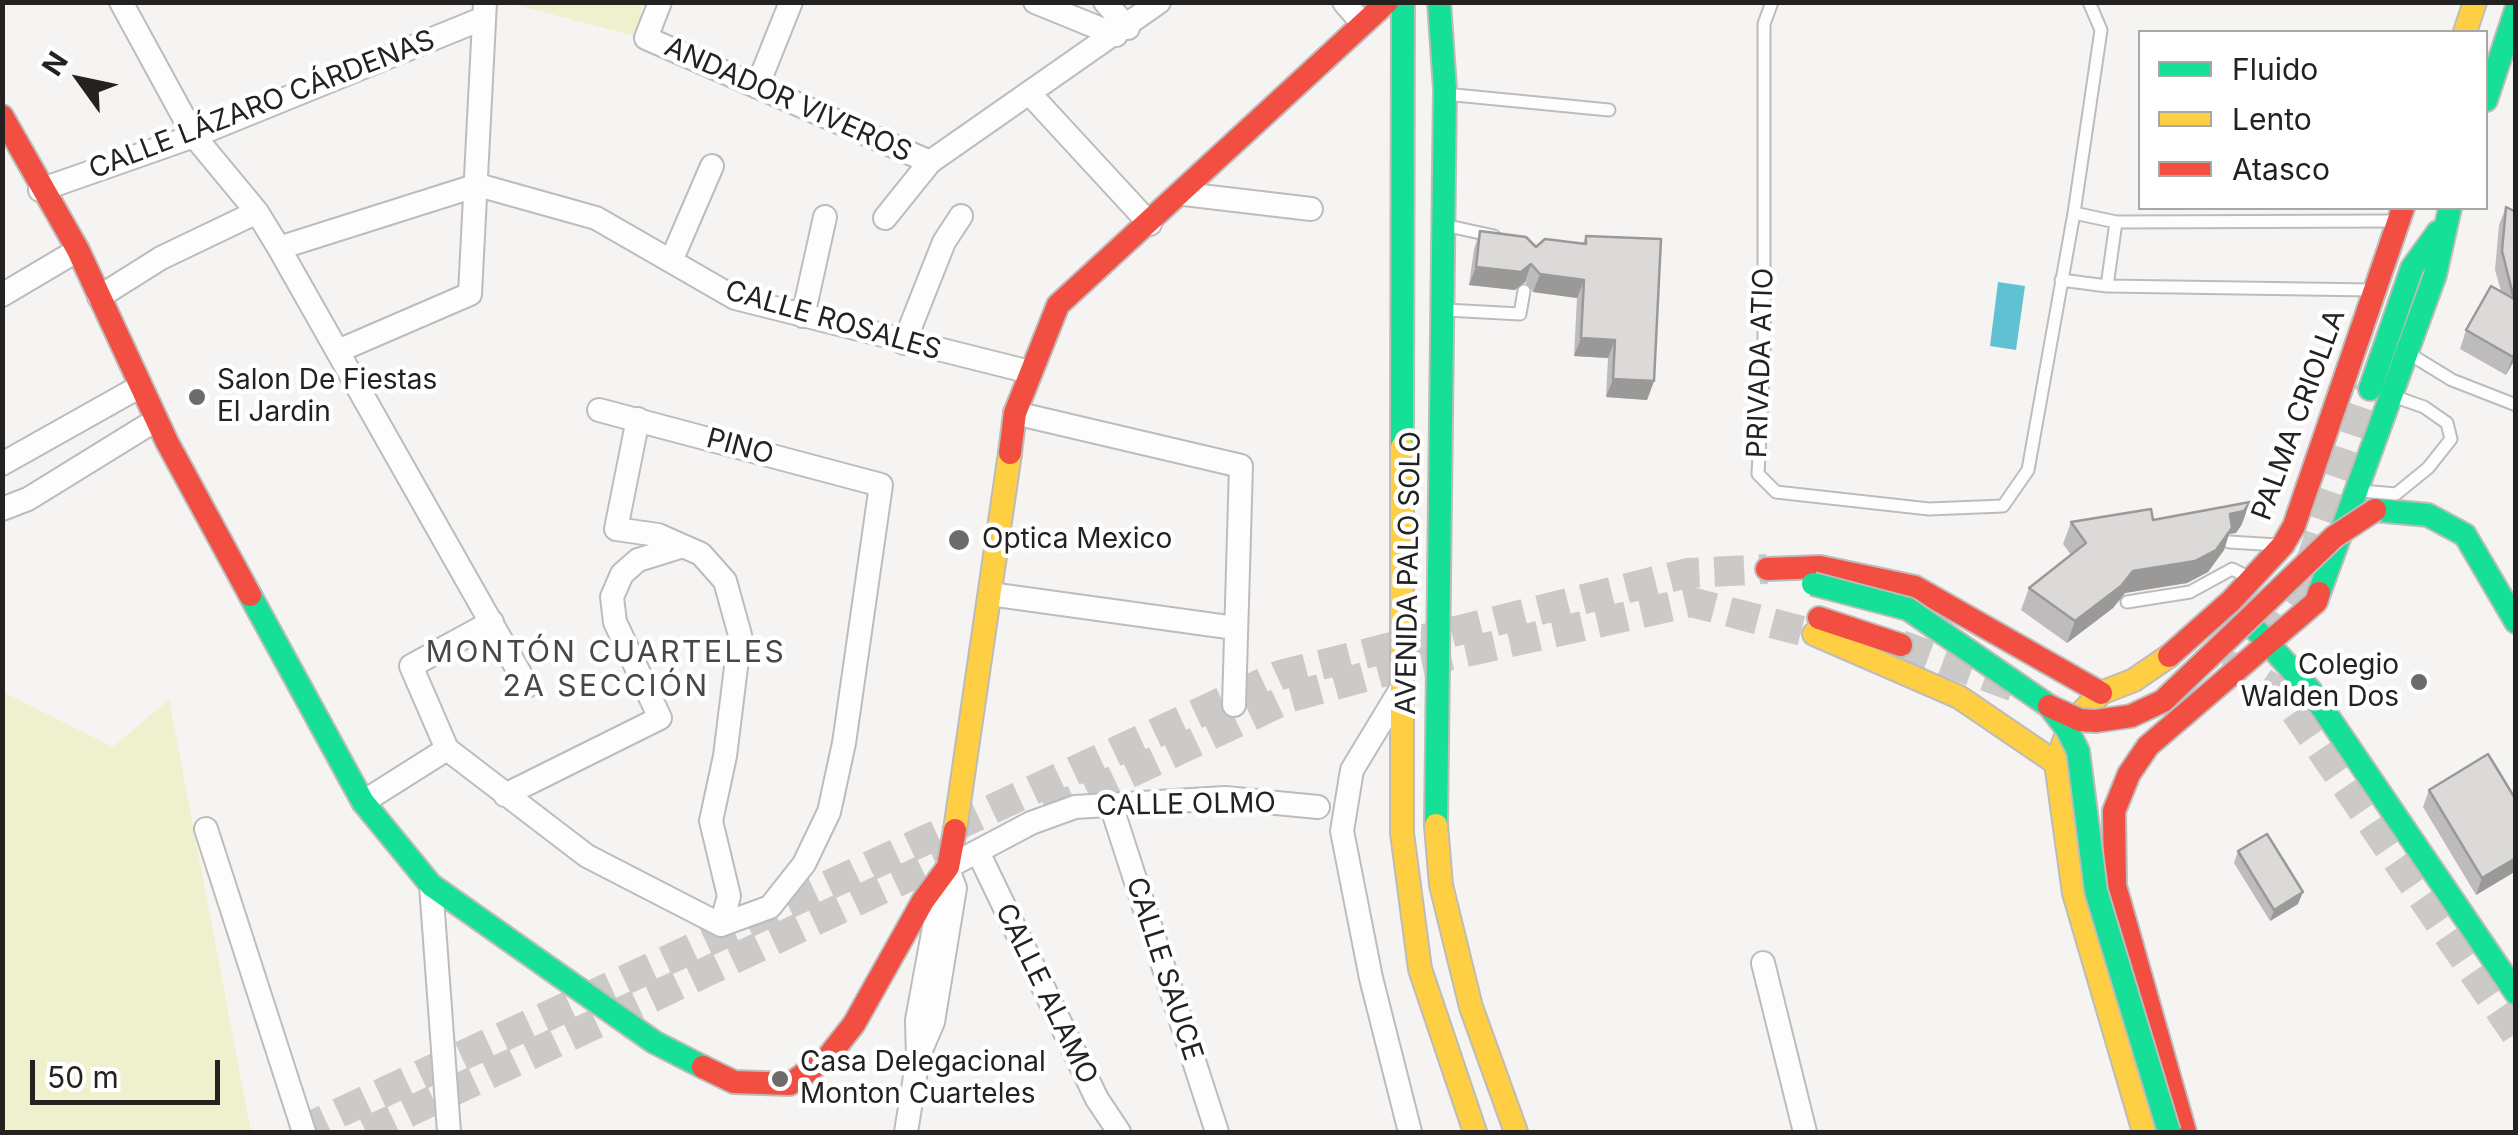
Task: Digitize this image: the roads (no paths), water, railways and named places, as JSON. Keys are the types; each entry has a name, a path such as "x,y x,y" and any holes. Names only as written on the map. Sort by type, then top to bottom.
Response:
{"main road":[{"path":"2,116 40,190 78,250 156,420 363,802 431,885 654,1042 734,1082 790,1084 828,1056 854,1024 924,901 948,867 966,772 1015,414 1058,305 1184,194 1387,2"},
{"name":"AVENIDA PALO SOLO","path":"1403,2 1401,689 1406,884 1420,969 1474,1128"},
{"name":"AVENIDA PALO SOLO","path":"1439,2 1444,94 1435,784 1438,857 1471,1007 1516,1132"},
{"path":"2465,30 2475,2"},
{"path":"2488,94 2516,10"},
{"name":"PALMA CRIOLLA","path":"2056,764 2071,724 2100,693 2134,680 2164,660 2253,579 2294,526 2400,214"},
{"path":"2185,1132 2115,886 2114,811 2128,774 2148,746 2270,646 2316,602 2435,275 2447,215"},
{"path":"2370,389 2412,268 2447,215"},
{"path":"1402,407 1442,407"},
{"path":"2100,693 1915,587 1870,574 1820,567 1767,569 1908,609 2049,706 2080,720 2130,716 2162,701 2334,537 2375,510 2428,515 2465,535 2516,622"},
{"path":"2231,601 2310,690 2516,992"},
{"path":"2212,618 2230,620 2246,634 2241,668"},
{"path":"1901,644 1813,625 1959,697 2056,764 2074,893 2144,1132"},
{"path":"2241,668 2274,671 2310,690"},
{"path":"2049,706 2078,751 2096,891 2168,1132"},
{"path":"2086,933 2107,942 2122,930 2124,916"},
{"path":"1474,1128 1508,1109"}],"street":[{"path":"121,2 194,136 257,212 279,248 527,686"},
{"name":"ANDADOR VIVEROS","path":"660,2 646,38 930,162"},
{"path":"758,87 791,2"},
{"path":"1035,2 1122,31"},
{"path":"1105,2 1122,31"},
{"path":"885,218 930,162 1160,2"},
{"path":"1344,2 1363,24"},
{"path":"338,352 470,294 484,10"},
{"name":"CALLE LÁZARO CÁRDENAS","path":"40,190 194,136 484,10"},
{"path":"1030,94 1150,224"},
{"path":"671,261 712,166"},
{"path":"279,248 478,185"},
{"name":"CALLE ROSALES","path":"478,185 596,218 735,298 1030,372"},
{"path":"1184,194 1311,209"},
{"path":"99,297 161,258 257,212"},
{"path":"904,343 944,242 961,216"},
{"path":"803,316 825,217"},
{"path":"2,295 78,250"},
{"path":"2,464 140,387"},
{"name":"PINO","path":"599,410 881,485 844,743 829,812 804,864 770,907 721,925"},
{"path":"1015,414 1242,466 1234,705"},
{"path":"492,622 411,666 448,749 587,856 721,925 729,896 711,822 740,635 725,581 701,554 658,536 616,530 638,419"},
{"path":"2,509 28,500 156,420"},
{"path":"505,795 660,718 616,622 612,597 622,574 638,560 683,546"},
{"path":"990,594 1235,628"},
{"path":"1401,689 1352,770 1342,831 1371,978 1410,1132"},
{"path":"363,802 448,749"},
{"name":"CALLE OLMO","path":"948,867 1075,806 1248,798 1318,807"},
{"name":"CALLE SAUCE","path":"1111,805 1216,1132"},
{"path":"206,829 304,1132"},
{"name":"CALLE ALAMO","path":"978,852 1097,1099 1119,1132"},
{"path":"906,1132 918,1058 917,1020 935,908 948,867"},
{"path":"431,885 449,1132"},
{"path":"1763,963 1805,1132"}],"lane":[{"name":"PRIVADA ATIO","path":"1772,2 1764,24 1764,360 1757,432 1758,474 1776,492 1929,509 2004,506 2028,470 2074,213 2101,30 2089,2"},
{"path":"1444,94 1610,110"},
{"path":"2074,213 2116,222 2400,214"},
{"path":"2107,286 2116,222"},
{"path":"1443,225 1512,240"},
{"path":"2061,280 2107,286 2376,290"},
{"path":"1442,309 1520,314 1524,291"},
{"path":"2408,354 2452,380 2516,406"},
{"path":"2358,490 2396,494 2428,468 2451,439 2447,423 2424,407 2393,396"},
{"path":"2229,542 2282,545"},
{"path":"2127,602 2190,592 2232,569 2253,579"}],"water":[{"path":"1998,282 2025,286 2016,350 1990,346"}],"tunnel":[{"path":"2258,635 2279,617 2303,584 2370,389"},
{"path":"298,1132 1280,675 1688,573 1767,569"},
{"path":"1047,812 1291,697 1416,663 1691,602 1814,634"},
{"path":"1901,645 2015,687"},
{"path":"2222,666 2242,668 2286,698 2516,1034"},
{"path":"366,1132 965,850"}],"place":[{"name":"Salon De Fiestas El Jardin","path":"197,397"},
{"name":"Optica Mexico","path":"959,540"},
{"name":"Colegio Walden Dos","path":"2419,682"},
{"name":"Casa Delegacional Monton Cuarteles","path":"780,1079"}],"district":[{"name":"MONTÓN CUARTELES 2A SECCIÓN","path":"606,670"}]}
